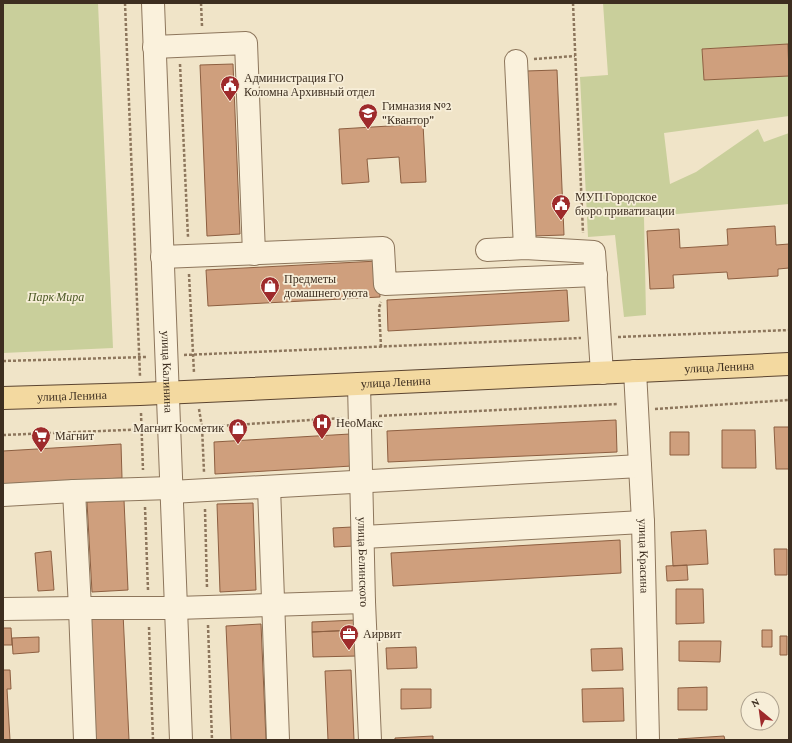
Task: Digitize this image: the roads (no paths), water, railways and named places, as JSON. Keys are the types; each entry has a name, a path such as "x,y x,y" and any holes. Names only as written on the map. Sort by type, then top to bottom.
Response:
{"main road":[{"name":"улица Ленина","path":"3,398 140,394 789,364"}],"street":[{"name":"улица Калинина","path":"152,3 181,740"},
{"path":"154,47 246,43 254,254"},
{"path":"516,60 525,248"},
{"path":"162,257 383,248 384,284 596,275"},
{"path":"487,250 525,248 594,252 602,373"},
{"name":"улица Красина","path":"635,371 643,522 648,740"},
{"name":"улица Белинского","path":"359,384 364,602 370,740"},
{"path":"3,495 144,489 204,491 640,466"},
{"path":"269,487 278,740"},
{"path":"74,491 85,740"},
{"path":"363,537 643,522"},
{"path":"3,609 176,608 364,602"}],"place":[{"name":"Администрация ГО Коломна Архивный отдел","path":"230,102"},
{"name":"Гимназия №2 \"Квантор\"","path":"368,130"},
{"name":"МУП Городское бюро приватизации","path":"561,221"},
{"name":"Предметы домашнего уюта","path":"270,303"},
{"name":"НеоМакс","path":"322,440"},
{"name":"Магнит Косметик","path":"238,445"},
{"name":"Магнит","path":"41,453"},
{"name":"Аирвит","path":"349,651"}],"park label":[{"name":"Парк Мира","path":"56,297"}]}
